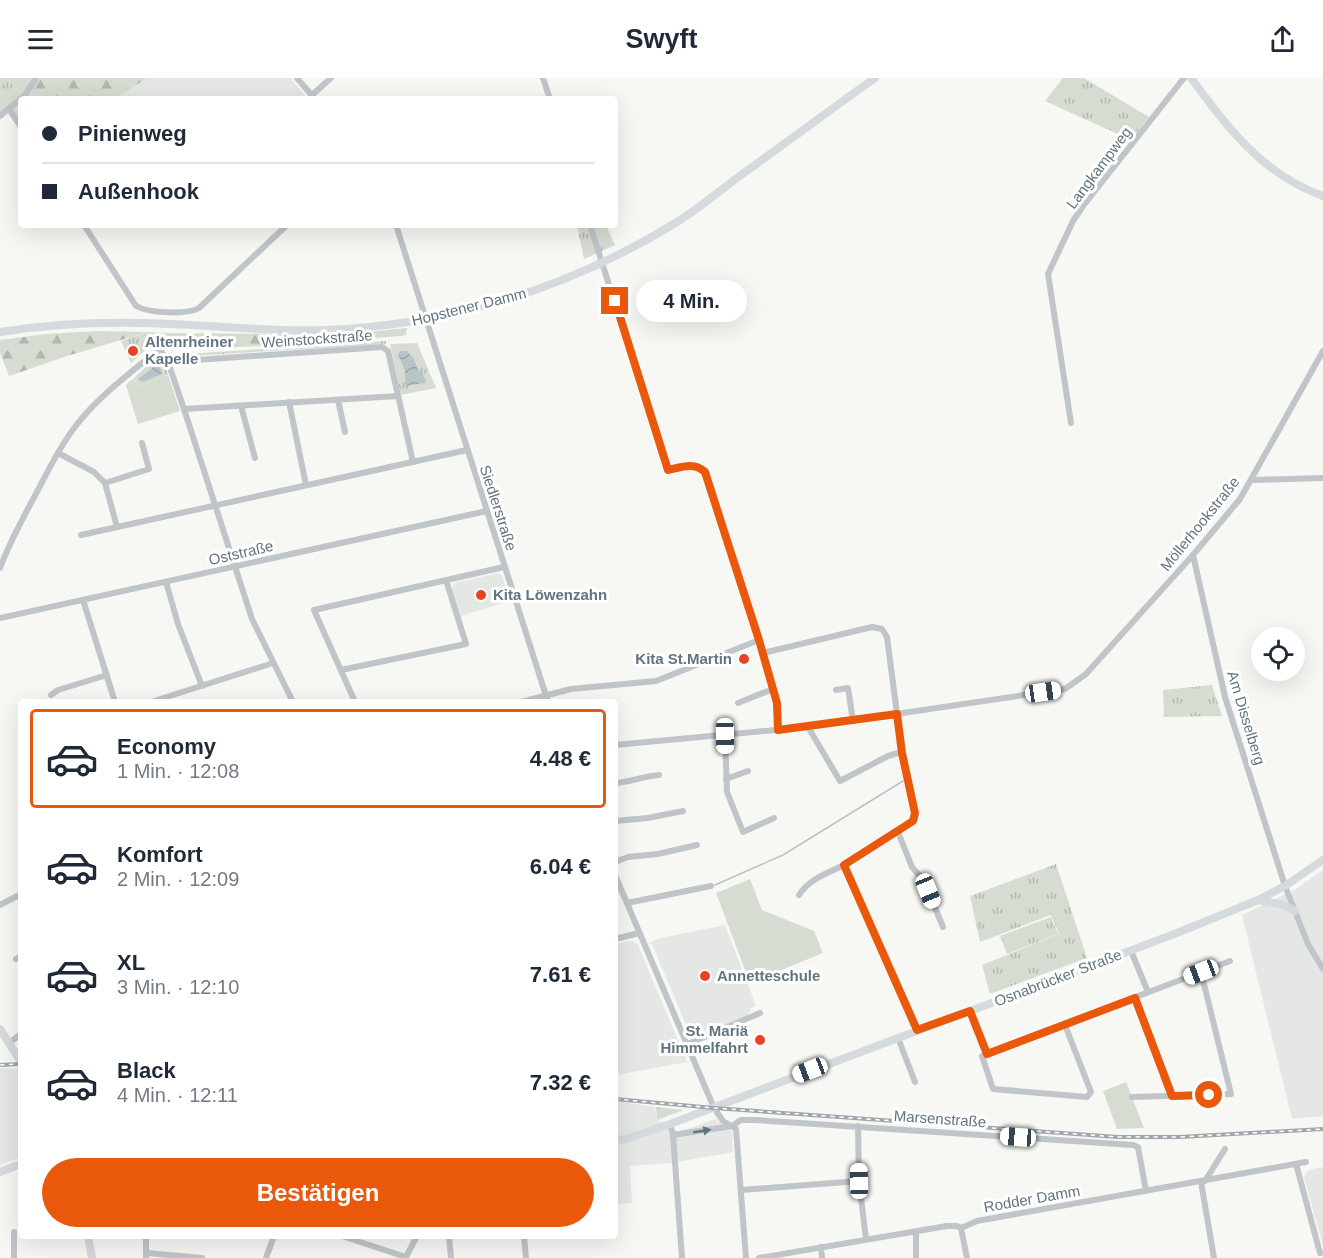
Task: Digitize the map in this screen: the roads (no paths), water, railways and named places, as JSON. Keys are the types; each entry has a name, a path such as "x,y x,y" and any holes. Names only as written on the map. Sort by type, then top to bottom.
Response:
{"main road":[{"name":"Hopstener Damm","path":"0,332 35,326 102,323 306,330 358,328 426,320 494,304 532,292 616,256 673,224 875,78"},
{"path":"1191,78 1237,138 1252,153 1285,177 1323,196"},
{"name":"Osnabrücker Straße","path":"618,1140 626,1139 714,1108 1131,951 1258,900 1285,886 1323,860"},
{"path":"1258,900 1284,905 1295,912"},
{"path":"0,1029 18,1057"},
{"path":"0,1172 18,1165"},
{"path":"89,1239 92,1258"}],"street":[{"path":"24,96 36,78"},
{"path":"297,78 312,96"},
{"path":"314,96 331,78"},
{"path":"543,78 549,96"},
{"name":"Langkampweg","path":"1071,423 1048,274 1073,221 1083,206 1184,78"},
{"path":"0,116 18,101"},
{"path":"9,109 18,122"},
{"path":"86,228 136,306 143,310 184,312 192,312 199,308 284,228"},
{"name":"Siedlerstraße","path":"397,228 546,699"},
{"path":"591,228 668,470 693,465 705,472 763,653 777,703 778,730"},
{"name":"Weinstockstraße","path":"168,362 382,347 388,351 413,462"},
{"path":"0,568 8,547 57,453 75,426 102,397 152,355 161,351 168,362 184,409 252,619 291,699"},
{"name":"Möllerhookstraße","path":"897,714 1065,689 1086,674 1240,499 1323,351"},
{"path":"184,409 398,396"},
{"path":"338,400 345,432"},
{"path":"289,402 306,485"},
{"path":"242,406 255,458"},
{"path":"105,483 149,469 142,443"},
{"path":"81,535 467,450"},
{"path":"57,453 94,471 105,483 117,527"},
{"path":"1252,480 1323,478"},
{"name":"Oststraße","path":"0,618 487,511"},
{"name":"Am Disselberg","path":"1193,555 1225,697 1285,886 1308,944 1323,969"},
{"path":"354,699 314,610 504,567"},
{"path":"341,670 466,644 446,580"},
{"path":"166,582 178,624 202,686"},
{"path":"83,600 114,699"},
{"path":"763,653 872,627 882,629 886,638 902,753 915,813 913,821 844,865 804,886 799,895"},
{"path":"546,699 571,689 656,681 759,640"},
{"path":"161,699 273,663"},
{"path":"51,695 58,690 107,675"},
{"path":"836,690 848,688 853,721"},
{"path":"738,703 773,689"},
{"path":"618,745 808,727 897,714"},
{"path":"808,727 840,781 888,756 902,753"},
{"path":"725,736 727,792 743,832 774,818"},
{"path":"726,779 748,771"},
{"path":"618,783 632,782 659,775"},
{"path":"618,821 683,811"},
{"path":"897,832 912,867 924,881 943,927"},
{"path":"618,861 628,857 658,854 697,845"},
{"path":"844,865 917,1030"},
{"path":"618,882 714,1108 723,1121 735,1129 746,1258"},
{"path":"627,903 711,886"},
{"path":"0,905 18,896"},
{"path":"618,938 639,933"},
{"path":"1131,951 1148,992"},
{"path":"1065,1025 1091,1092 1087,1097 993,1089 982,1056 1230,961"},
{"path":"1132,1097 1231,1094 1201,972"},
{"path":"1135,998 1172,1096"},
{"path":"970,1011 987,1054"},
{"path":"688,1044 760,1013"},
{"path":"9,1043 18,1036"},
{"path":"898,1038 915,1082"},
{"name":"Marsenstraße","path":"732,1126 741,1120 755,1119 1133,1145 1138,1147 1146,1191"},
{"path":"670,1124 682,1258"},
{"path":"672,1135 732,1126"},
{"path":"858,1126 859,1181 866,1239"},
{"path":"1214,1258 1203,1182 1225,1149"},
{"name":"Rodder Damm","path":"763,1258 793,1255 821,1247 952,1225 961,1228 977,1221 1306,1162"},
{"path":"1296,1164 1320,1253"},
{"path":"741,1190 859,1181"},
{"path":"961,1228 967,1258"},
{"path":"916,1231 916,1258"},
{"path":"14,1232 14,1258"},
{"path":"146,1239 147,1256 202,1258"},
{"path":"266,1258 273,1239"},
{"path":"351,1239 406,1257 415,1239"},
{"path":"449,1239 451,1258"},
{"path":"524,1239 526,1258"},
{"path":"821,1247 822,1258"}],"water":[{"path":"400,351 407,351 414,359 418,370 426,380 425,383 405,386 405,370 398,355"},
{"path":"156,365 160,366 162,374 142,382 138,379"}],"waterway":[{"path":"715,885 783,855 903,781"}],"railway":[{"path":"0,1065 18,1064"},
{"path":"618,1099 1118,1137 1180,1137 1323,1129"}],"place":[{"name":"Altenrheiner Kapelle","path":"133,351"},
{"name":"Kita Löwenzahn","path":"481,595"},
{"name":"Kita St.Martin","path":"744,659"},
{"name":"Annetteschule","path":"705,976"},
{"name":"St. Mariä Himmelfahrt","path":"760,1040"}]}
